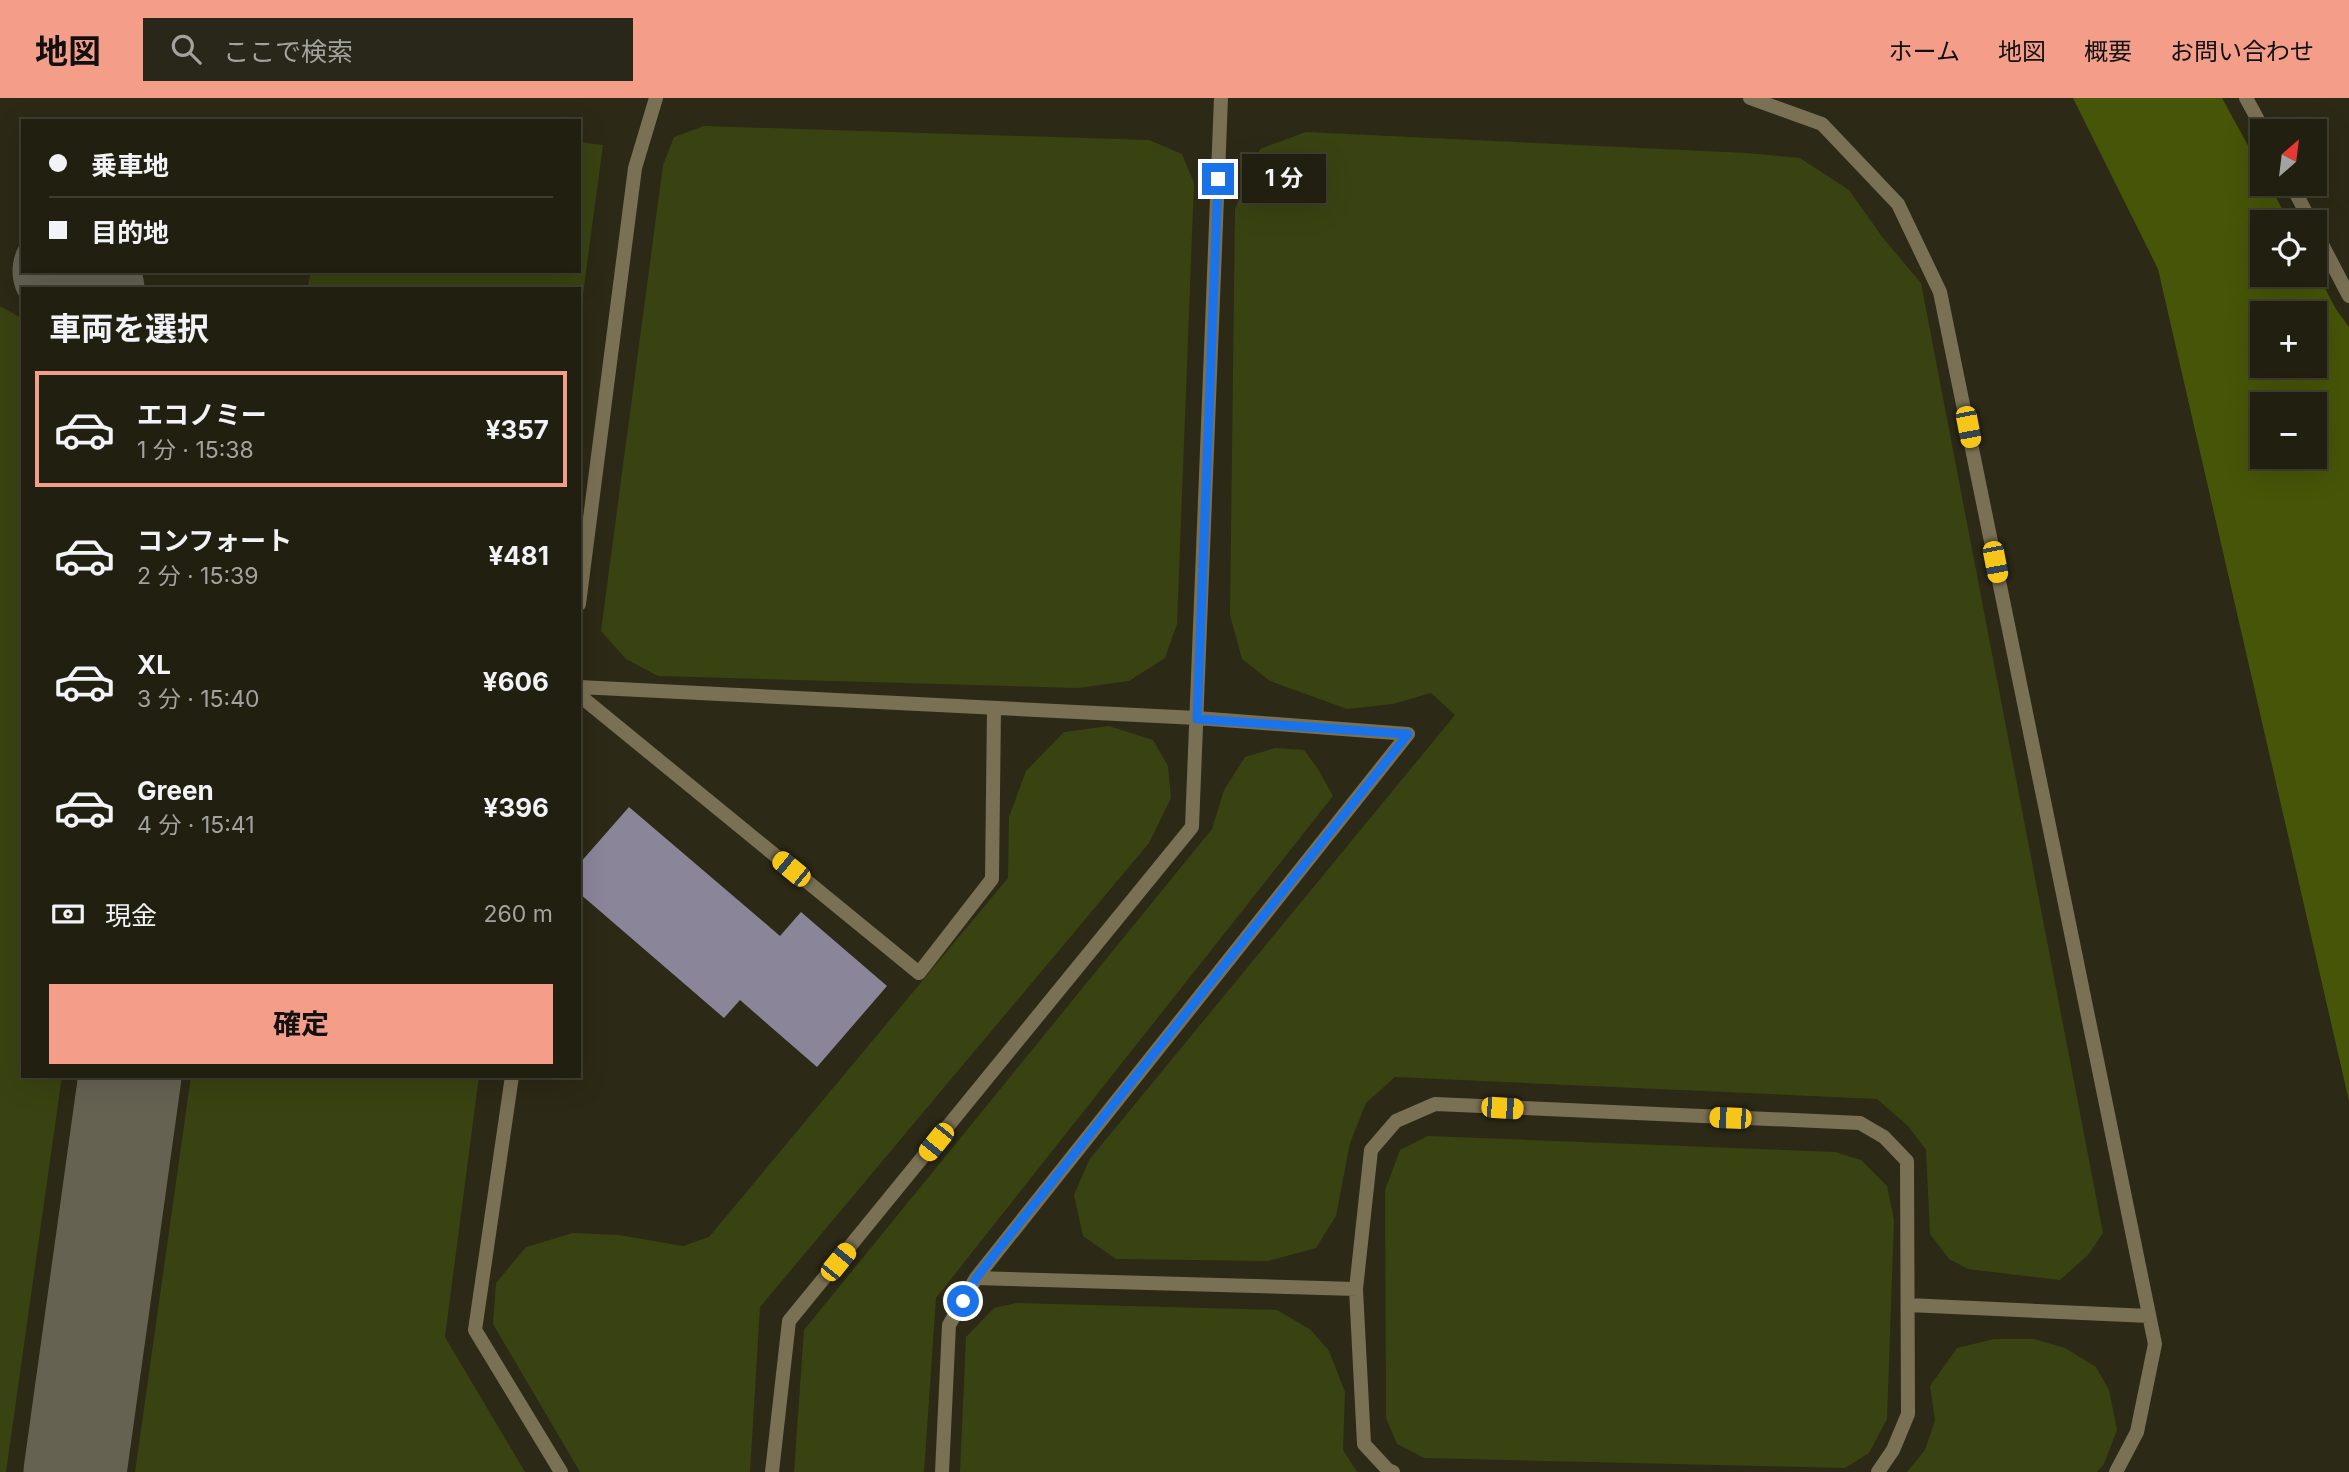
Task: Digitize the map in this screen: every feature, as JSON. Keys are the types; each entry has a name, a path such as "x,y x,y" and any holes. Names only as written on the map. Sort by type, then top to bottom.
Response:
{"lane":[{"path":"581,588 635,169 656,98"},
{"path":"772,1472 789,1321 1192,827 1221,98"},
{"path":"1750,98 1822,124 1898,204 1940,292 2155,1344 2137,1432 2116,1472"},
{"path":"2246,98 2257,119"},
{"path":"2327,254 2349,296"},
{"path":"581,687 1197,719 1408,734 976,1278 949,1325 942,1472"},
{"path":"581,697 919,973 992,878 995,708"},
{"path":"512,1078 475,1330 561,1472"},
{"path":"1393,1472 1364,1444 1356,1289 1371,1150 1396,1121 1435,1104 1860,1123 1884,1137 1907,1161 1909,1414 1893,1450 1878,1472"},
{"path":"976,1278 1356,1289"},
{"path":"1908,1305 2149,1316"}],"green space":[{"path":"2073,98 2222,98 2250,149 2250,196 2275,196 2283,210 2250,210 2250,287 2324,287 2349,327 2349,1101 2158,269"},
{"path":"704,126 1149,140 1182,154 1194,183 1177,624 1165,658 1129,681 1078,688 658,676 626,659 601,631 663,165 674,137"},
{"path":"1306,132 1747,153 1800,158 1849,190 1883,238 1921,283 2103,1233 2088,1255 2060,1280 1968,1269 1949,1259 1930,1234 1926,1150 1908,1126 1877,1099 1395,1077 1366,1103 1350,1143 1336,1216 1316,1248 1268,1261 1116,1259 1083,1236 1074,1195 1089,1160 1455,715 1431,693 1393,704 1347,709 1270,681 1242,659 1230,615 1235,209 1260,149"},
{"path":"581,142 603,145 581,309 581,287 307,287 311,273 581,273"},
{"path":"0,306 21,318 21,1078 62,1078 6,1472 0,1472"},
{"path":"1109,726 1153,740 1168,766 1171,798 1149,843 760,1307 750,1472 580,1472 493,1324 496,1283 526,1247 573,1233 619,1235 683,1246 709,1237 1008,878 1009,817 1026,771 1064,732"},
{"path":"1275,748 1304,750 1333,796 936,1298 924,1472 794,1472 804,1330 1212,829 1224,790 1245,757"},
{"path":"191,1078 479,1078 445,1337 525,1472 135,1472"},
{"path":"1428,1136 1835,1152 1861,1160 1887,1186 1894,1220 1887,1419 1869,1453 1845,1468 1424,1458 1397,1444 1386,1418 1385,1190 1400,1150"},
{"path":"1016,1303 1277,1310 1311,1330 1329,1351 1345,1392 1343,1450 1357,1472 960,1472 966,1337 994,1308"},
{"path":"1994,1339 2034,1339 2065,1348 2096,1367 2109,1390 2117,1430 2104,1464 2097,1472 1907,1472 1925,1450 1935,1420 1930,1386 1957,1348"}],"building":[{"path":"629,807 780,936 801,912 887,986 817,1067 740,1000 724,1018 581,895 581,862"}],"taxiway":[{"path":"67,273 90,287"},
{"path":"75,1472 130,1078"}],"route":[{"path":"963,1301 993,1256 1408,734 1197,719 1218,179"}]}
